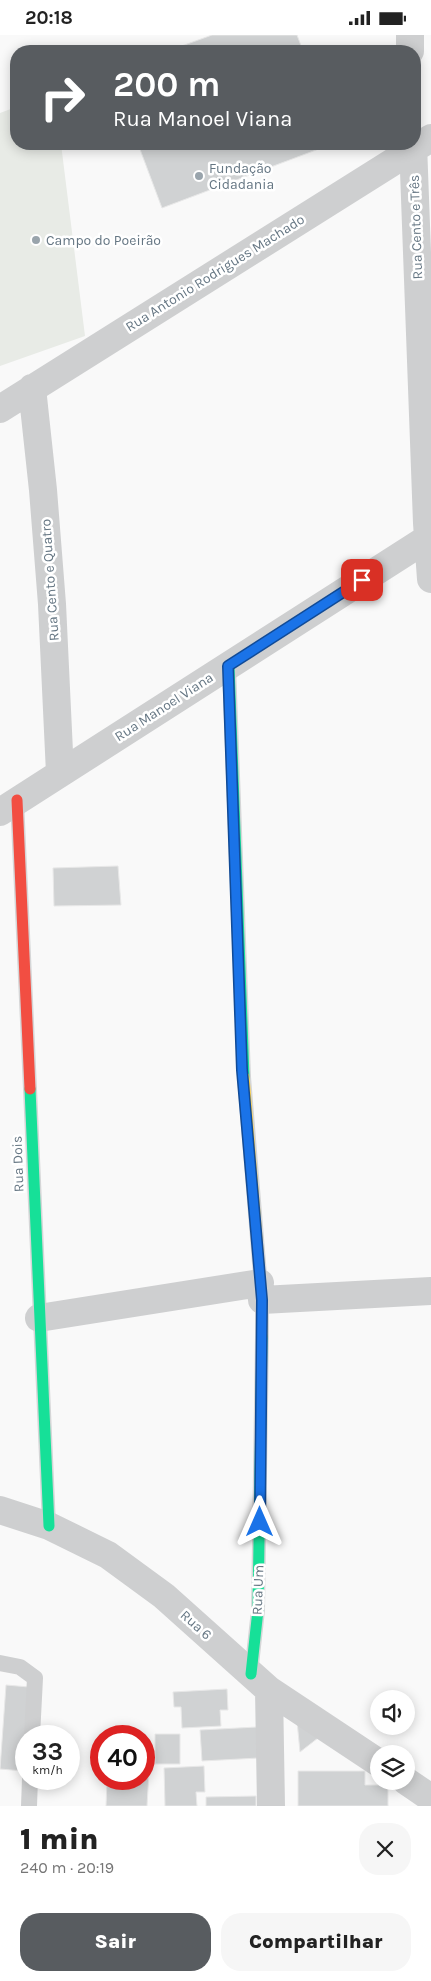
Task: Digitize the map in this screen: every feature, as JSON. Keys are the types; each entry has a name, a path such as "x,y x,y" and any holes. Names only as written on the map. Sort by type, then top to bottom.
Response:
{"street":[{"name":"Rua Antonio Rodrigues Machado","path":"0,409 409,150"},
{"name":"Rua Cento e Três","path":"419,150 431,579"},
{"name":"Rua Cento e Quatro","path":"32,388 43,490 52,604 60,773"},
{"name":"Rua Manoel Viana","path":"9,806 228,666 429,527"},
{"name":"Rua Um","path":"228,666 242,1070 261,1291 258,1610 260,1682 271,1806"},
{"name":"Rua Dois","path":"9,806 39,1318 49,1526"},
{"path":"39,1318 261,1291 431,1291"},
{"name":"Rua 6","path":"0,1510 49,1526 108,1555 164,1596 260,1682 370,1757"},
{"path":"415,1787 431,1798"}],"lane":[{"path":"0,1663 20,1667 35,1677 33,1725"},
{"path":"29,1806 30,1790"}],"shaded area":[{"name":"Campo do Poeirão","path":"10,109 10,150 62,150 85,336 0,366 0,113"}],"building":[{"path":"212,35 297,35 301,45 184,45"},
{"name":"Fundação Cidadania","path":"140,150 316,150 162,208"},
{"path":"118,866 121,905 54,906 53,868"},
{"path":"6,1685 29,1687 26,1725 15,1725 15,1770 0,1769"},
{"path":"227,1689 228,1710 220,1710 221,1726 182,1728 181,1707 174,1707 173,1692"},
{"path":"297,1721 318,1738 300,1752"},
{"path":"257,1727 259,1758 202,1761 200,1730"},
{"path":"155,1734 180,1734 180,1764 155,1764"},
{"path":"204,1766 205,1792 196,1792 197,1806 165,1806 164,1768"},
{"path":"298,1771 365,1771 365,1785 370,1785 370,1790 388,1790 388,1806 298,1806"},
{"path":"107,1790 148,1790 147,1806 106,1806"},
{"path":"256,1796 256,1806 206,1806 206,1797"}],"traffic: fast":[{"path":"229,666 244,1077"},
{"path":"30,1089 49,1526"},
{"path":"251,1674 258,1610 262,1336"}],"traffic: slow":[{"path":"244,1077 262,1300 262,1336"}],"traffic: jam":[{"path":"17,800 30,1089"}],"place":[{"name":"Fundação Cidadania","path":"199,176"},
{"name":"Campo do Poeirão","path":"36,240"}],"route":[{"path":"260,1522 262,1300 242,1070 228,666 362,580"}]}
